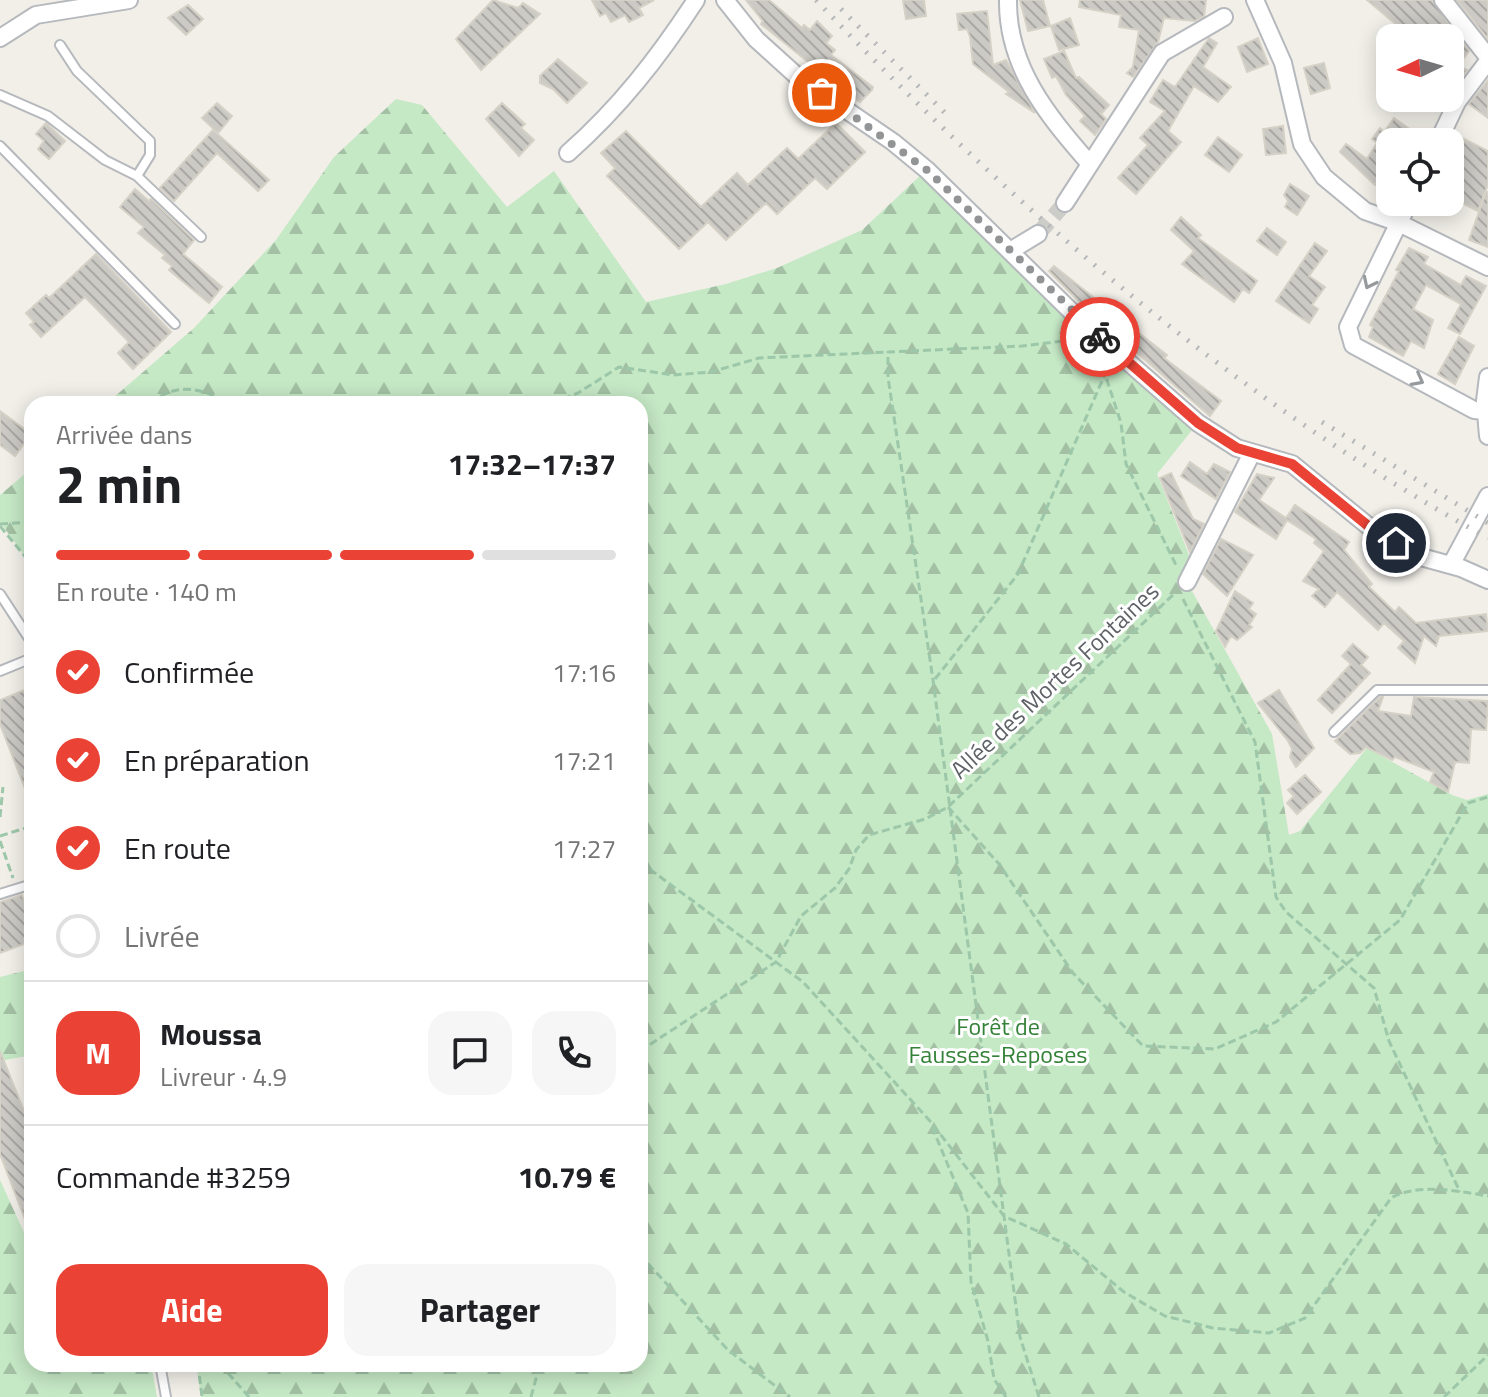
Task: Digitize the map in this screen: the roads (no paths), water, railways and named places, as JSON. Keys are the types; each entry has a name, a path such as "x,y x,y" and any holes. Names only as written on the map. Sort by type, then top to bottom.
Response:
{"street":[{"path":"0,38 35,7 129,0"},
{"path":"568,153 629,94 696,0"},
{"path":"725,0 756,39 798,77 893,142 1079,319 1198,423 1237,448 1292,464 1372,529 1421,557 1488,580"},
{"path":"1008,0 1012,38 1026,80 1040,105 1089,163"},
{"path":"1255,0 1283,63 1309,158 1324,177 1365,211 1399,223 1488,267"},
{"path":"1443,0 1488,59 1457,102 1445,128"},
{"path":"1065,203 1162,53 1224,17"},
{"path":"1402,216 1348,327 1350,341 1474,410 1485,411"},
{"path":"1010,251 1038,234"},
{"path":"1488,377 1485,411 1488,436"},
{"path":"1181,580 1252,453"},
{"path":"1451,565 1488,496"}],"lane":[{"path":"60,45 77,71 150,141 150,155 137,176"},
{"path":"0,95 48,116 105,160 137,176 201,237"},
{"path":"0,146 175,324"},
{"path":"0,594 24,631"},
{"path":"0,671 24,661"},
{"path":"1334,732 1377,690 1488,690"},
{"path":"0,894 24,887"},
{"path":"161,1372 166,1397"}],"tunnel":[{"path":"1038,234 1065,203"}],"railway":[{"path":"816,0 969,152 1048,225 1131,295 1216,362 1304,425 1395,484 1488,538"},
{"path":"841,9 945,113"},
{"path":"1322,422 1488,523"}],"park label":[{"name":"Forêt de Fausses-Reposes","path":"998,1041"}]}
